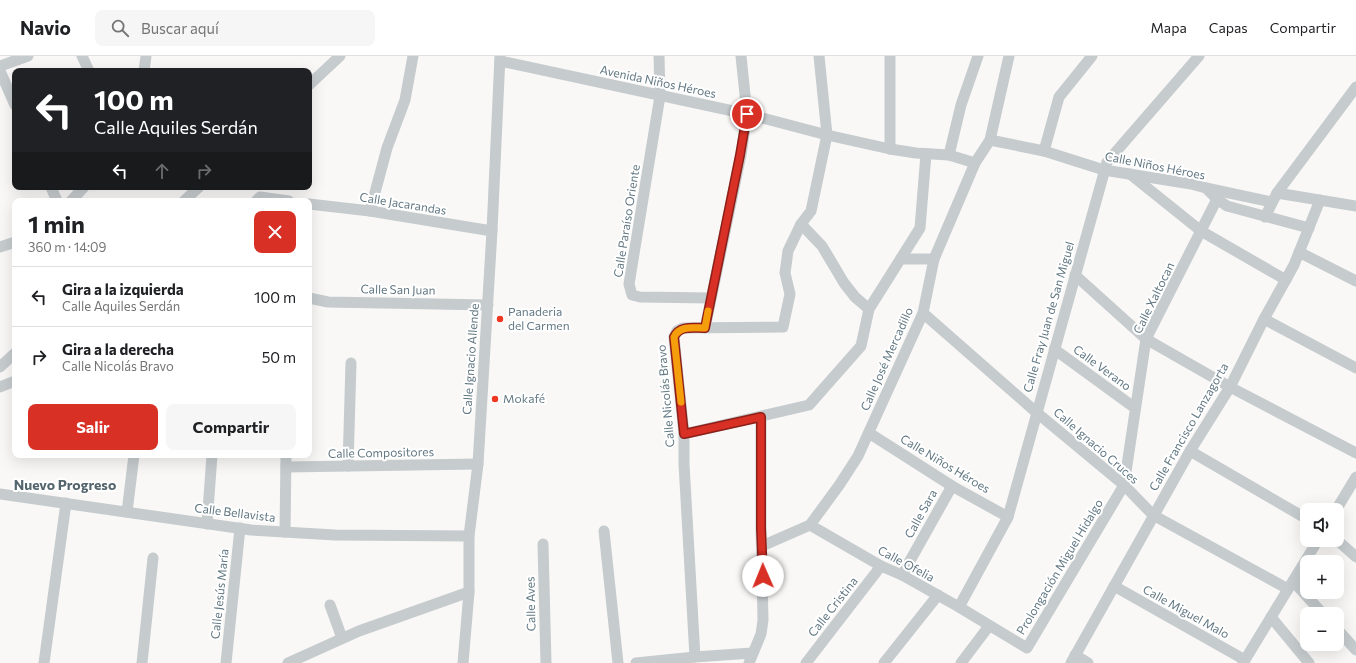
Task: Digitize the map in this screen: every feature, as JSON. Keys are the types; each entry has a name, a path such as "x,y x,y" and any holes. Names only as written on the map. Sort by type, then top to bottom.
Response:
{"street":[{"path":"0,66 28,56"},
{"path":"82,56 88,68"},
{"path":"144,68 146,56"},
{"path":"312,82 340,56"},
{"path":"370,212 387,148 405,100 413,56"},
{"path":"659,56 660,96"},
{"path":"741,56 747,114 705,328 783,327 790,294 785,273 788,251 801,224 811,211 827,135 819,56"},
{"path":"890,56 890,149"},
{"path":"949,155 961,105 978,56"},
{"name":"Calle José Mercadillo","path":"810,525 858,456 923,313 934,259 975,164 990,140 1008,56"},
{"path":"1044,151 1059,98 1092,56"},
{"name":"Calle Fray Juan de San Miguel","path":"959,606 1008,517 1036,412 1107,162 1199,56"},
{"name":"Avenida Niños Héroes","path":"500,58 660,96 747,114 827,135 890,149 926,154 949,155 975,164"},
{"name":"Calle Ignacio Allende","path":"463,663 469,592 469,536 478,464 488,305 500,58"},
{"path":"0,71 12,98"},
{"path":"1266,217 1275,198 1356,88"},
{"name":"Calle Paraíso Oriente","path":"660,96 629,284 632,295 640,298 711,298"},
{"name":"Calle Niños Héroes","path":"990,140 1044,151 1104,170 1191,184 1206,188 1227,206 1309,228"},
{"path":"684,434 809,406 861,346 869,309 920,228 926,154"},
{"path":"1130,174 1201,231 1286,280"},
{"path":"1206,188 1275,198 1320,200 1356,206"},
{"path":"74,198 81,190"},
{"path":"187,198 196,190"},
{"name":"Calle Xaltocan","path":"1124,485 1146,339 1217,199"},
{"name":"Calle Francisco Lanzagorta","path":"1073,659 1153,515 1230,386 1264,319 1294,265 1320,200"},
{"name":"Calle Jacarandas","path":"312,204 492,231"},
{"path":"801,224 822,246 844,284 855,297 869,309"},
{"path":"0,247 12,243"},
{"path":"1299,252 1356,281"},
{"path":"901,259 934,259"},
{"path":"1075,275 1146,339 1230,386 1356,453"},
{"name":"Calle San Juan","path":"312,299 328,302 488,305"},
{"name":"Calle Ignacio Cruces","path":"923,313 1036,412 1124,485 1153,515 1290,585 1315,607"},
{"path":"1264,319 1356,368"},
{"name":"Calle Nicolás Bravo","path":"695,657 684,464 684,434 674,337 677,332 683,328 705,328"},
{"name":"Calle Verano","path":"1054,348 1135,408"},
{"path":"0,367 12,356"},
{"path":"348,466 352,363"},
{"path":"0,387 12,382"},
{"path":"642,663 695,657 750,658 761,634 763,620 761,417"},
{"name":"Calle Niños Héroes","path":"869,433 952,486 1008,517"},
{"path":"1190,451 1300,515"},
{"path":"127,512 134,458"},
{"path":"207,524 212,458"},
{"path":"285,532 286,458"},
{"name":"Calle Compositores","path":"286,467 478,464"},
{"path":"1340,503 1356,477"},
{"name":"Prolongación Miguel Hidalgo","path":"990,626 1027,648 1124,485"},
{"name":"Calle Sara","path":"902,575 952,486"},
{"name":"Calle Bellavista","path":"0,494 240,528 335,535 469,536"},
{"path":"44,663 66,503"},
{"path":"762,546 810,525"},
{"name":"Calle Ofelia","path":"810,525 881,566 902,575 959,606 990,626"},
{"name":"Calle Jesús María","path":"226,663 240,528"},
{"path":"604,531 618,663"},
{"name":"Calle Aves","path":"543,544 546,663"},
{"path":"1344,546 1356,557"},
{"path":"1244,662 1314,547"},
{"path":"142,663 153,558"},
{"name":"Calle Cristina","path":"806,663 881,566"},
{"name":"Calle Miguel Malo","path":"1114,586 1244,662"},
{"path":"288,663 342,638 469,592"},
{"path":"884,663 938,595"},
{"path":"330,605 342,638"},
{"path":"1271,617 1309,663"},
{"path":"961,663 990,626"},
{"path":"1344,637 1356,650"},
{"path":"1073,659 1088,663"}],"slow traffic":[{"path":"681,402 674,337 677,332 683,328 705,328 708,311"}],"place":[{"name":"Panaderia del Carmen","path":"500,319"},
{"name":"Mokafé","path":"495,399"}],"district":[{"name":"Nuevo Progreso","path":"65,485"}],"route":[{"path":"747,114 705,328 683,328 677,332 674,337 684,434 761,417 761,528 763,576"}]}
